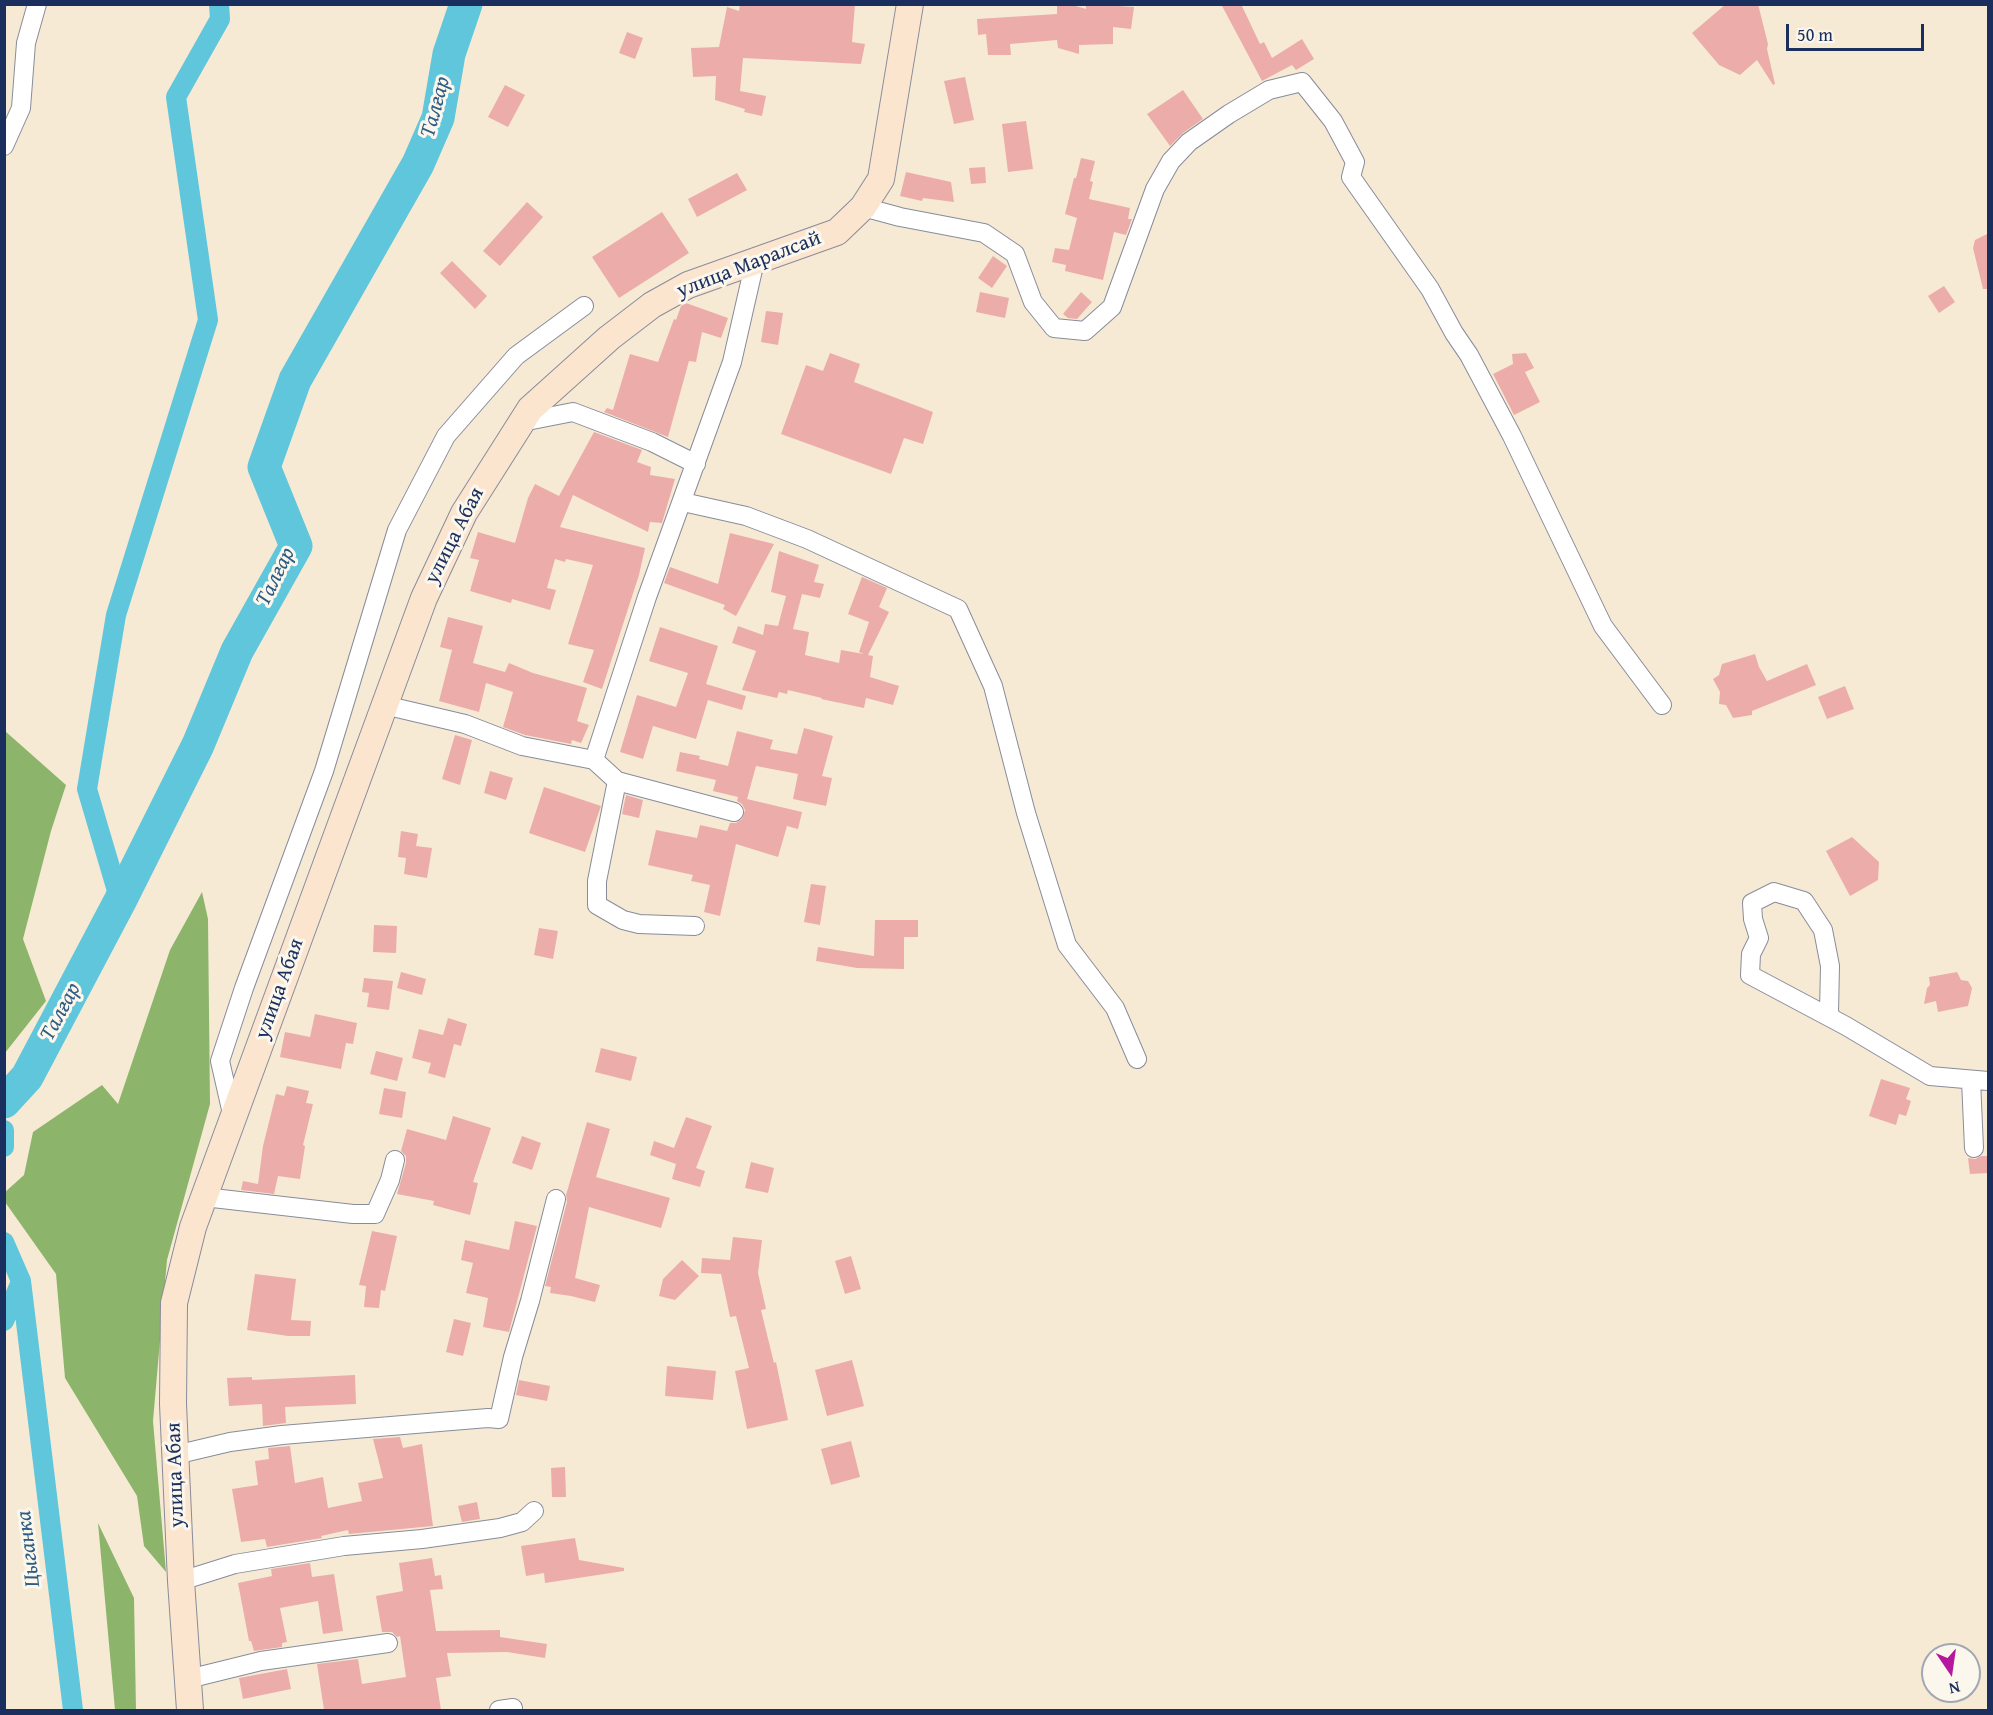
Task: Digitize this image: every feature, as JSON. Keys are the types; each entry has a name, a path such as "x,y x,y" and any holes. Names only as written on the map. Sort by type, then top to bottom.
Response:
{"street":[{"path":"4,146 21,108 26,43 37,4"},
{"name":"улица Маралсай","path":"609,338 652,304 688,285 837,232 863,207 881,179 910,4"},
{"path":"863,207 984,234 1015,254 1033,302 1054,328 1085,331 1112,306 1155,189 1171,161 1189,142 1229,114 1269,90 1302,82 1333,121 1355,162 1351,177 1430,289 1469,355 1512,436 1603,626 1662,705"},
{"path":"594,760 647,597 732,362 756,261"},
{"path":"233,1118 220,1061 244,988 324,771 397,530 446,436 516,357 584,306"},
{"name":"улица Абая","path":"190,1710 181,1581 173,1404 174,1303 193,1227 424,598 464,513 530,409 609,338"},
{"path":"522,422 573,412 652,442 696,464"},
{"path":"683,502 746,516 807,539 958,609 993,686 1026,813 1067,945 1115,1008 1137,1059"},
{"path":"384,705 465,724 522,746 594,760 617,781 734,812"},
{"path":"617,781 597,881 597,905 623,920 639,924 695,926"},
{"path":"1831,1017 1830,966 1823,930 1804,901 1774,892 1752,903 1753,919 1759,938 1751,954 1750,975 1831,1017 1930,1076 1980,1080 1974,1148"},
{"path":"204,1197 353,1214 375,1214 390,1180 395,1160"},
{"path":"175,1455 230,1442 282,1435 488,1418 499,1419 510,1368 556,1199"},
{"path":"181,1581 235,1564 344,1546 422,1539 500,1528 522,1522 534,1511"},
{"path":"188,1679 261,1662 388,1643"}],"green space":[{"path":"5,731 66,785 51,831 23,939 46,1001 5,1053"},
{"path":"202,892 208,919 210,1104 167,1260 153,1421 166,1572 144,1546 137,1496 65,1378 56,1274 5,1202 4,1193 24,1175 33,1132 102,1085 118,1104 170,950"},
{"path":"98,1523 134,1598 136,1710 115,1710"}],"building":[{"path":"740,4 855,4 852,42 865,44 861,64 743,58 740,91 766,96 762,116 744,112 745,109 715,100 716,76 693,77 691,48 719,47 727,7 739,11"},
{"path":"1057,4 1069,4 1086,9 1086,4 1134,7 1131,29 1113,27 1113,44 1079,45 1079,54 1058,48 1057,40 1010,44 1011,55 988,55 986,34 978,35 977,19 1057,14"},
{"path":"1221,4 1241,4 1260,44 1264,42 1272,58 1302,39 1314,59 1296,70 1292,65 1262,81"},
{"path":"1726,4 1758,4 1775,84 1773,85 1757,60 1740,75 1719,65 1692,33"},
{"path":"627,32 643,38 635,59 619,53"},
{"path":"965,77 974,120 954,124 944,81"},
{"path":"505,85 525,95 508,127 488,117"},
{"path":"1183,90 1203,119 1183,133 1170,146 1147,114"},
{"path":"1026,121 1033,169 1008,172 1002,124"},
{"path":"1081,158 1095,161 1090,181 1093,182 1089,199 1130,208 1128,219 1132,219 1126,235 1114,232 1103,280 1065,271 1066,265 1052,262 1055,248 1069,250 1077,218 1065,214"},
{"path":"985,167 986,183 971,184 969,168"},
{"path":"906,172 951,182 954,202 923,198 922,201 900,196"},
{"path":"737,173 747,190 697,217 688,199"},
{"path":"527,202 543,217 500,266 483,251"},
{"path":"662,212 689,253 619,298 592,257"},
{"path":"1989,233 1989,289 1983,289 1973,248 1975,240"},
{"path":"993,256 1007,266 992,288 978,278"},
{"path":"452,261 487,296 475,309 440,273"},
{"path":"1944,286 1955,302 1939,313 1928,296"},
{"path":"980,292 1009,298 1005,318 976,312"},
{"path":"1081,292 1092,302 1077,319 1068,318 1063,314"},
{"path":"686,303 728,318 721,338 702,332 696,362 689,361 668,437 604,412 607,408 613,410 630,354 658,362 674,319 676,320 681,306"},
{"path":"766,311 783,313 778,345 761,342"},
{"path":"830,353 860,364 854,382 933,412 923,444 904,438 891,474 781,434 806,365 823,371"},
{"path":"1526,353 1534,368 1525,372 1540,402 1514,415 1493,374 1513,364 1512,354"},
{"path":"594,432 642,450 637,462 651,467 650,475 675,479 662,523 650,522 648,532 573,495 560,527 645,548 639,575 602,689 583,682 594,650 568,644 593,565 555,559 547,588 556,590 550,610 512,599 511,603 470,591 479,560 470,558 478,532 515,543 528,498 535,484 559,496"},
{"path":"730,533 774,544 736,616 723,609 725,605 664,583 670,567 718,584"},
{"path":"779,551 819,565 814,582 824,584 820,598 802,594 793,629 809,632 805,655 839,663 841,650 864,654 859,652 869,622 848,614 862,577 887,588 879,607 889,612 868,655 873,656 870,677 899,686 893,705 866,698 864,708 788,690 787,694 779,692 777,698 742,690 756,651 732,643 738,626 763,635 765,624 778,626 786,596 771,592"},
{"path":"448,617 483,626 473,663 505,672 509,663 533,673 587,688 577,721 589,725 581,743 572,740 571,744 525,735 503,727 513,692 486,683 479,712 439,701 452,650 440,647"},
{"path":"660,627 718,646 706,684 746,696 742,710 708,700 696,739 653,726 643,759 620,752 637,695 676,707 688,673 649,661"},
{"path":"1755,654 1767,681 1807,664 1816,685 1752,711 1752,715 1733,718 1726,705 1719,704 1720,692 1713,679 1719,675 1722,664"},
{"path":"1845,686 1854,709 1827,719 1818,697"},
{"path":"804,728 833,736 822,776 832,778 826,806 793,799 798,774 756,766 747,799 802,812 798,829 787,826 778,857 736,844 720,916 704,912 710,885 691,881 693,875 648,865 656,830 697,838 700,825 727,831 730,823 736,823 742,819 745,810 737,801 738,797 713,791 716,780 676,771 680,752 728,766 737,731 773,740 770,749 797,754"},
{"path":"455,735 472,740 460,785 442,779"},
{"path":"490,771 513,778 506,800 484,793"},
{"path":"544,787 601,806 585,852 529,833"},
{"path":"626,795 643,800 639,818 622,814"},
{"path":"401,831 418,834 416,846 432,848 427,878 404,874 406,858 398,857"},
{"path":"1852,837 1879,862 1878,880 1850,896 1826,851"},
{"path":"811,884 826,886 820,925 804,922"},
{"path":"875,920 918,920 918,937 904,937 904,969 857,968 816,961 818,947 874,956"},
{"path":"374,925 397,926 396,953 373,952"},
{"path":"539,928 558,931 553,959 534,955"},
{"path":"401,972 426,979 422,995 397,988"},
{"path":"1957,972 1961,980 1968,981 1972,988 1968,1006 1938,1012 1936,1001 1924,1004 1927,988 1930,985 1929,977"},
{"path":"364,978 393,981 389,1010 367,1007 369,993 362,992"},
{"path":"315,1014 357,1023 353,1044 346,1043 341,1069 280,1057 285,1032 310,1037"},
{"path":"448,1018 467,1024 461,1046 454,1044 445,1078 428,1073 431,1063 412,1058 419,1029 443,1035"},
{"path":"601,1048 637,1057 631,1081 595,1072"},
{"path":"376,1051 403,1058 397,1081 370,1074"},
{"path":"1881,1079 1910,1088 1906,1099 1911,1101 1906,1116 1899,1114 1896,1125 1869,1116"},
{"path":"287,1086 309,1091 306,1103 313,1104 303,1145 305,1146 300,1179 278,1176 274,1194 241,1190 243,1181 258,1184 263,1146 276,1094 284,1096"},
{"path":"384,1088 406,1092 402,1118 379,1114"},
{"path":"453,1116 491,1128 473,1182 478,1183 470,1215 433,1205 434,1201 397,1194 406,1163 406,1156 401,1151 407,1129 446,1140"},
{"path":"686,1117 712,1126 696,1168 705,1171 700,1187 672,1179 676,1164 650,1155 654,1141 674,1148"},
{"path":"587,1122 610,1129 596,1177 670,1198 661,1228 589,1207 575,1278 600,1285 595,1302 550,1293 551,1287 545,1286 567,1202 566,1195"},
{"path":"522,1136 541,1143 532,1170 512,1163"},
{"path":"1989,1156 1989,1173 1970,1174 1968,1158 1975,1159"},
{"path":"751,1162 774,1168 768,1193 745,1188"},
{"path":"515,1221 537,1226 509,1332 483,1327 488,1298 466,1293 473,1263 461,1260 465,1240 509,1250"},
{"path":"372,1231 397,1236 385,1291 381,1290 379,1308 364,1307 366,1286 359,1285"},
{"path":"733,1237 762,1240 758,1273 766,1309 761,1310 774,1363 776,1362 788,1420 747,1429 735,1371 749,1368 736,1316 730,1317 721,1274 701,1273 702,1258 730,1260"},
{"path":"851,1256 861,1289 845,1294 835,1261"},
{"path":"682,1260 699,1276 675,1300 659,1296 663,1279"},
{"path":"255,1274 296,1279 291,1320 311,1321 310,1336 288,1336 247,1330"},
{"path":"454,1319 471,1323 463,1356 446,1352"},
{"path":"852,1360 864,1406 827,1416 815,1370"},
{"path":"667,1366 716,1371 713,1400 665,1396"},
{"path":"355,1375 356,1404 285,1407 286,1423 263,1426 262,1404 229,1406 227,1378 252,1377 252,1380"},
{"path":"519,1380 550,1386 547,1401 516,1395"},
{"path":"400,1437 403,1448 422,1444 433,1526 349,1534 348,1530 321,1536 322,1538 267,1547 265,1539 241,1542 232,1489 258,1485 255,1461 269,1459 268,1448 290,1446 295,1483 323,1477 328,1508 362,1501 358,1483 383,1478 373,1439"},
{"path":"851,1441 860,1477 831,1485 821,1449"},
{"path":"565,1467 566,1497 552,1497 551,1468"},
{"path":"477,1502 480,1519 462,1522 458,1506"},
{"path":"575,1538 579,1560 624,1568 624,1571 545,1583 544,1573 526,1576 521,1546"},
{"path":"432,1558 435,1576 441,1575 443,1589 430,1590 436,1631 500,1630 500,1637 547,1644 545,1658 507,1652 447,1653 451,1676 436,1678 441,1710 324,1710 317,1664 358,1659 362,1684 406,1677 400,1636 397,1637 392,1632 382,1632 376,1596 403,1591 399,1563"},
{"path":"310,1563 312,1577 334,1574 343,1631 323,1634 318,1601 280,1608 287,1642 282,1643 282,1647 254,1651 249,1641 238,1583 272,1576 271,1569"},
{"path":"287,1669 291,1689 243,1699 239,1678"}],"waterway":[{"path":"120,901 87,789 116,615 208,320 176,97 220,19 219,4"},
{"name":"Талғар","path":"4,1102 27,1077 120,901 198,745 237,651 296,546 264,467 295,380 418,164 438,118 449,54 466,4"},
{"name":"Цыганка","path":"4,1130 4,1147"},
{"name":"Цыганка","path":"4,1242 21,1281 73,1710"},
{"path":"4,1321 20,1284"}]}
